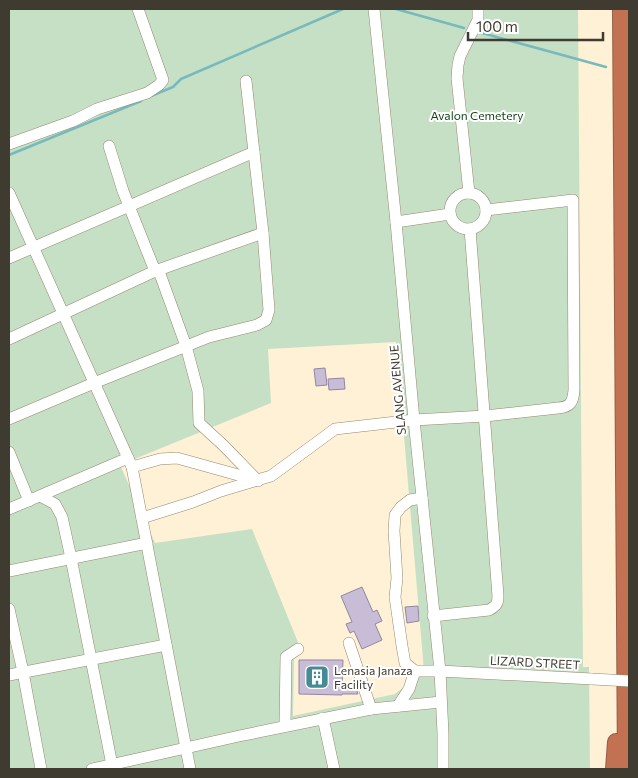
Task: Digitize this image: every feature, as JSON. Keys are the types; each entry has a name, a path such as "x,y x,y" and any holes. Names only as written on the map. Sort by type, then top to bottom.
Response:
{"highway":[{"path":"620,9 626,769"},
{"path":"614,769 625,619"}],"lane":[{"path":"9,144 74,121 97,109 147,93 159,85 163,80 138,9"},
{"name":"SLANG AVENUE","path":"374,9 433,616 440,671 443,769"},
{"path":"469,193 457,78 460,56 478,20 478,9"},
{"path":"9,419 94,382 209,337 257,325 266,320 269,310 263,233 246,81"},
{"path":"109,146 123,191 156,272 160,274 186,346 198,391 199,423 258,481"},
{"path":"9,258 254,152"},
{"path":"9,193 130,462 190,769"},
{"path":"469,193 480,198 484,202 486,210 481,225 470,230 459,227 454,223 450,214 451,206 458,196 469,193"},
{"path":"142,518 271,476 335,429 414,420 485,416 566,407 570,404 574,390 573,200 486,210"},
{"path":"396,222 450,214"},
{"path":"433,616 489,610 495,607 498,602 470,230"},
{"path":"9,339 156,272 263,233"},
{"path":"9,452 35,498 55,504 62,517 112,765"},
{"path":"9,509 130,462 177,458 258,481"},
{"path":"398,706 409,689 415,671 405,663 395,597 397,578 394,531 395,515 401,506 410,500 422,498"},
{"path":"9,571 147,543"},
{"path":"9,609 41,769"},
{"path":"349,643 371,709"},
{"path":"9,675 166,645"},
{"path":"285,726 286,657 298,649"},
{"name":"LIZARD STREET","path":"415,671 629,681"},
{"path":"92,769 323,718 371,709 442,702"},
{"path":"323,718 334,769"}],"green space":[{"name":"Avalon Cemetery","path":"9,9 578,9 583,667 589,667 590,769 9,769","holes":["396,342 424,671 395,694 293,716 294,657 302,652 252,529 155,543 120,465 271,403 268,349"]}],"building":[{"path":"325,368 327,385 316,386 314,369"},
{"path":"344,378 345,389 329,390 328,379"},
{"path":"362,587 373,612 377,610 382,621 375,624 382,640 362,649 354,631 350,633 346,624 352,622 341,596"},
{"path":"418,606 419,621 407,623 405,607"},
{"name":"Lenasia Janaza Facility","path":"299,660 343,660 342,686 355,686 358,694 299,694"}],"waterway":[{"path":"151,96 173,87 181,79 343,9"},
{"path":"396,9 464,28"},
{"path":"482,33 606,67"},
{"path":"9,155 141,101"}],"place":[{"name":"Lenasia Janaza Facility","path":"317,677"}]}
